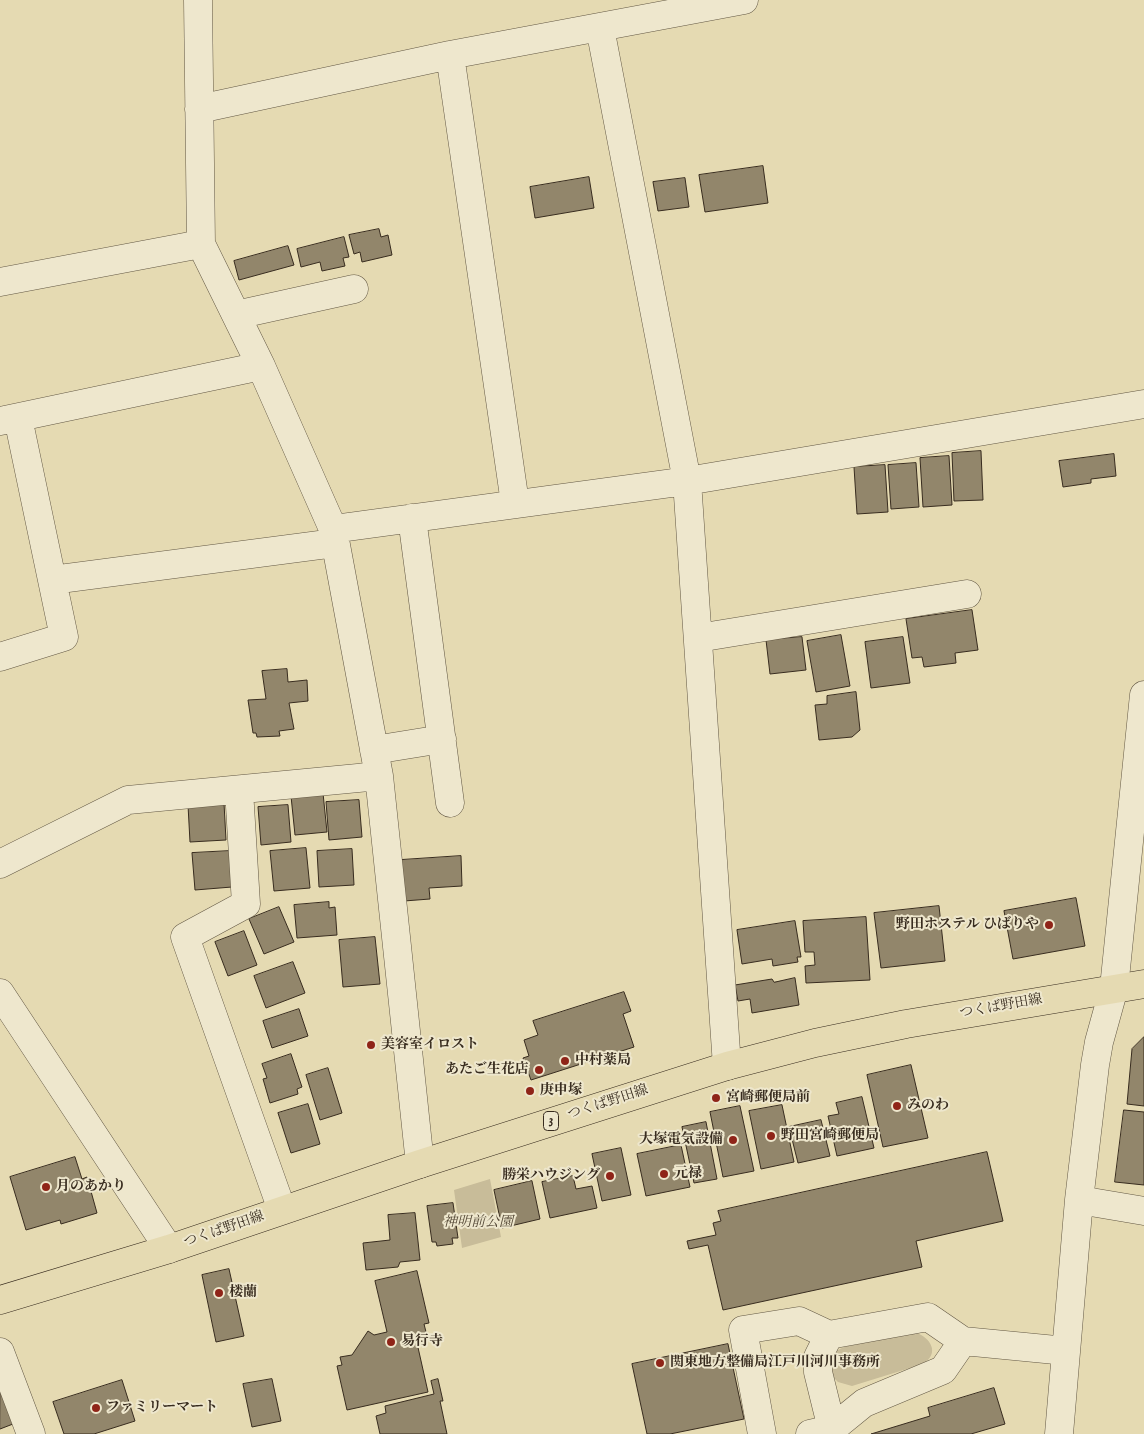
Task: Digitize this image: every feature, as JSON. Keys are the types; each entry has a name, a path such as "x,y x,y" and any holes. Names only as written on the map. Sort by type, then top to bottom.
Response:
{"main road":[{"name":"つくば野田線","path":"0,1300 169,1249 420,1164 727,1066 815,1043 906,1024 1144,984"}],"street":[{"path":"198,0 201,244 261,366 334,536 377,763 420,1164"},
{"path":"199,109 450,55 744,0"},
{"path":"600,28 687,481 727,1066"},
{"path":"450,55 515,504"},
{"path":"0,282 201,244"},
{"path":"236,315 354,289"},
{"path":"0,657 64,637 52,580 9,419 261,366"},
{"path":"52,580 334,536 412,518 687,481 1144,404"},
{"path":"412,518 450,803"},
{"path":"698,638 966,594"},
{"path":"1059,1434 1079,1200 1097,1058 1114,988 1144,695"},
{"path":"0,864 128,800 239,790 377,763 442,739"},
{"path":"239,790 246,904 185,937 282,1210"},
{"path":"0,993 169,1249"},
{"path":"1079,1200 1144,1211"},
{"path":"762,1434 743,1330 799,1322 829,1335 928,1317 963,1341 1066,1352"},
{"path":"821,1432 818,1357 829,1335"},
{"path":"821,1432 864,1402 942,1370 963,1341"},
{"path":"0,1352 31,1434"}],"green space":[{"name":"神明前公園","path":"490,1179 501,1237 462,1248 454,1190"},
{"path":"915,1332 925,1338 931,1346 931,1355 923,1364 852,1386 838,1382 828,1372 828,1360 836,1351 844,1347"}],"building":[{"path":"763,166 768,203 705,212 699,175"},
{"path":"589,177 594,208 535,218 530,187"},
{"path":"685,178 689,207 658,211 653,182"},
{"path":"379,229 381,237 388,235 392,255 362,262 360,252 354,254 349,235"},
{"path":"344,237 349,257 343,258 345,266 322,271 320,262 301,267 297,249"},
{"path":"288,246 294,265 239,280 234,261"},
{"path":"981,451 983,500 954,501 952,453"},
{"path":"1114,454 1116,476 1091,479 1091,483 1063,487 1059,461"},
{"path":"949,456 952,505 923,507 920,458"},
{"path":"916,463 919,507 891,509 888,465"},
{"path":"885,465 888,512 857,514 854,467"},
{"path":"972,610 978,650 955,653 956,663 924,667 922,657 912,658 906,619"},
{"path":"841,635 850,686 816,692 807,641"},
{"path":"802,637 806,670 770,674 766,640"},
{"path":"903,637 910,683 871,688 865,642"},
{"path":"287,669 288,682 307,680 308,701 289,703 294,729 279,731 280,736 257,737 256,733 253,733 248,700 266,699 262,671"},
{"path":"856,692 860,730 852,737 819,740 815,705 827,704 827,696"},
{"path":"323,793 327,832 295,835 291,796"},
{"path":"359,800 362,837 329,840 326,802"},
{"path":"224,803 226,840 190,842 188,805"},
{"path":"288,805 291,842 261,845 258,807"},
{"path":"306,848 310,888 274,891 270,851"},
{"path":"352,849 354,885 319,887 317,851"},
{"path":"230,851 232,887 195,890 192,853"},
{"path":"461,856 462,886 429,888 430,899 404,901 401,860"},
{"path":"1076,898 1085,946 1013,959 1004,911"},
{"path":"329,902 329,908 335,907 337,935 297,938 294,905"},
{"path":"939,906 945,961 881,968 874,913"},
{"path":"279,907 294,942 264,954 249,919"},
{"path":"866,917 870,980 806,983 805,966 815,965 814,952 805,952 803,921"},
{"path":"795,921 801,957 797,957 798,962 773,966 772,959 742,964 737,930"},
{"path":"244,931 257,965 228,976 215,942"},
{"path":"375,937 380,984 343,987 339,940"},
{"path":"293,962 305,993 266,1008 254,976"},
{"path":"795,978 799,1005 752,1013 750,999 738,1001 735,985 772,979 774,982"},
{"path":"624,992 631,1011 623,1014 634,1047 531,1080 523,1058 529,1056 524,1040 538,1035 533,1021"},
{"path":"299,1009 308,1036 272,1048 263,1021"},
{"path":"1144,1037 1144,1106 1127,1104 1132,1049"},
{"path":"291,1054 302,1087 297,1089 298,1094 270,1103 263,1079 267,1078 262,1064"},
{"name":"みのわ","path":"911,1065 928,1138 883,1147 867,1075"},
{"path":"328,1068 342,1113 320,1120 306,1075"},
{"path":"862,1097 874,1148 837,1156 828,1116 839,1114 836,1103"},
{"path":"308,1104 320,1144 291,1153 278,1113"},
{"path":"782,1105 794,1162 761,1169 749,1111"},
{"path":"740,1106 754,1171 723,1177 710,1112"},
{"path":"1124,1110 1144,1112 1144,1185 1115,1182"},
{"path":"821,1120 830,1156 798,1163 789,1127"},
{"path":"706,1122 717,1179 694,1183 682,1127"},
{"path":"681,1145 690,1187 646,1196 637,1154"},
{"path":"621,1148 631,1195 602,1201 592,1154"},
{"path":"987,1152 1003,1221 916,1241 922,1267 723,1310 708,1245 689,1249 687,1241 716,1235 713,1223 721,1221 718,1211"},
{"path":"75,1157 82,1179 87,1177 97,1213 61,1224 60,1220 26,1230 10,1177"},
{"path":"573,1176 576,1189 592,1186 597,1208 550,1218 542,1182"},
{"path":"532,1181 540,1219 502,1228 494,1190"},
{"path":"453,1203 458,1238 452,1238 453,1244 437,1246 436,1242 432,1242 427,1206"},
{"path":"415,1213 420,1260 400,1262 398,1267 366,1270 363,1243 390,1240 388,1215"},
{"path":"229,1269 244,1336 216,1342 202,1275"},
{"name":"易行寺","path":"417,1271 429,1323 424,1324 428,1340 417,1343 428,1392 347,1410 337,1366 342,1365 340,1357 352,1355 368,1331 374,1335 387,1332 375,1281"},
{"path":"728,1344 744,1419 670,1434 647,1434 632,1364"},
{"path":"272,1379 281,1421 252,1427 243,1384"},
{"path":"438,1379 443,1401 440,1401 447,1434 380,1434 376,1416 386,1413 385,1406 434,1394 431,1381"},
{"path":"122,1380 135,1421 94,1434 64,1434 53,1402"},
{"path":"0,1385 13,1424 0,1429"},
{"path":"994,1388 1005,1424 971,1434 871,1434 930,1416 928,1408"}],"place":[{"name":"野田ホステル ひばりや","path":"1049,925"},
{"name":"美容室イロスト","path":"371,1045"},
{"name":"中村薬局","path":"565,1061"},
{"name":"あたご生花店","path":"539,1070"},
{"name":"庚申塚","path":"530,1091"},
{"name":"宮崎郵便局前","path":"716,1098"},
{"name":"みのわ","path":"897,1106"},
{"name":"野田宮崎郵便局","path":"771,1136"},
{"name":"大塚電気設備","path":"733,1140"},
{"name":"元禄","path":"664,1174"},
{"name":"勝栄ハウジング","path":"610,1176"},
{"name":"月のあかり","path":"46,1187"},
{"name":"楼蘭","path":"219,1293"},
{"name":"易行寺","path":"391,1342"},
{"name":"関東地方整備局江戸川河川事務所","path":"660,1363"},
{"name":"ファミリーマート","path":"96,1408"}]}
